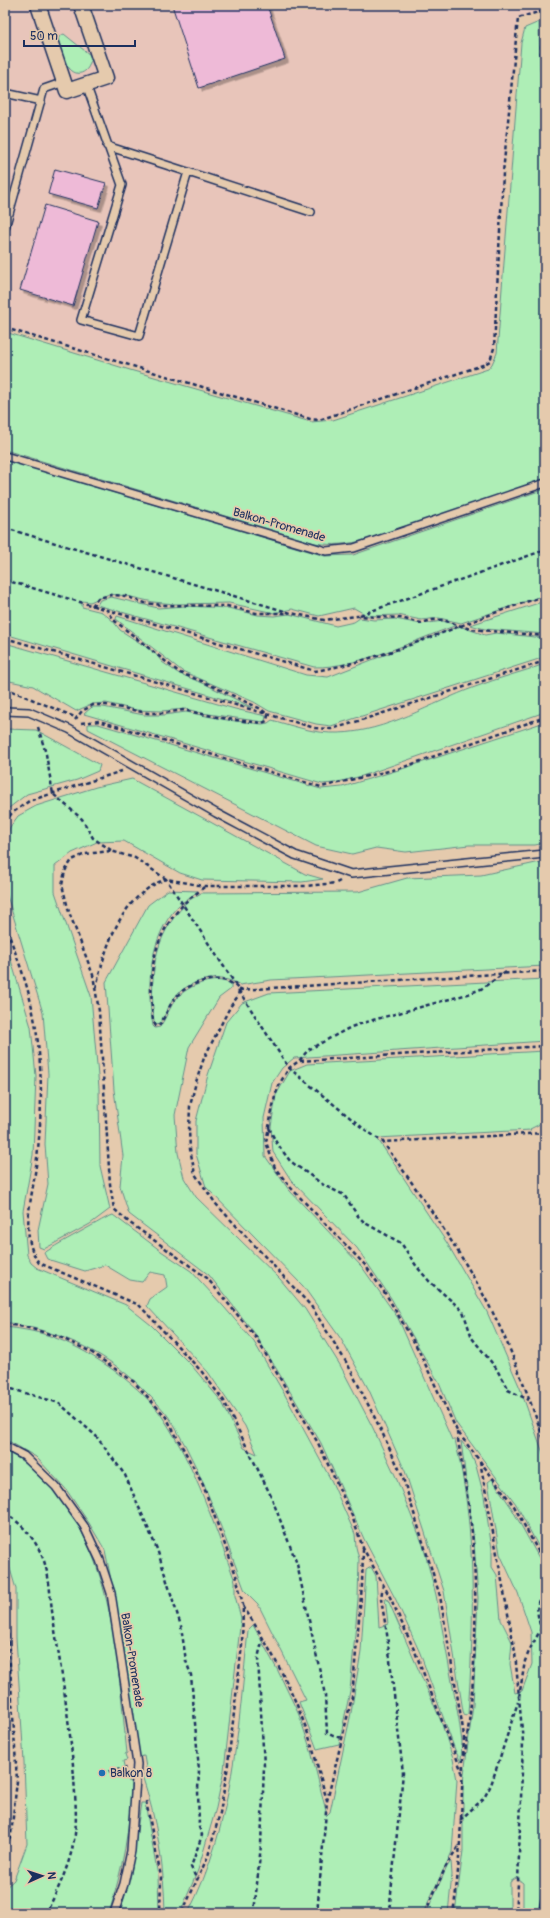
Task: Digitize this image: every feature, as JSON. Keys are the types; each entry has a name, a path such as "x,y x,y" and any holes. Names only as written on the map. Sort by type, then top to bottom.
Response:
{"street":[{"path":"38,5 67,91 106,78 81,5"}],"lane":[{"path":"5,228 44,90 64,82"},
{"path":"86,84 122,185 81,320 139,336 188,172"},
{"path":"5,93 42,101"},
{"path":"107,146 311,212"},
{"name":"Balkon-Promenade","path":"5,456 326,551 354,548 545,483"},
{"path":"5,711 10,710 34,714 69,729 216,813 295,855 351,874 545,854"},
{"name":"Balkon-Promenade","path":"5,1446 24,1456 56,1487 84,1526 100,1560 110,1593 137,1764 131,1851 124,1884 114,1913"},
{"path":"543,1913 545,1902"}],"path":[{"path":"5,328 310,419 319,420 490,362 494,348 504,173 518,18 545,10 541,52 545,81"},
{"path":"5,528 291,613 324,620 357,616 400,618 421,623 433,620 444,620 470,629 545,636"},
{"path":"357,616 545,550"},
{"path":"5,580 315,672 340,667 385,653 460,625 545,596"},
{"path":"92,606 98,598 111,595 125,596 145,603 162,605 227,606 256,613 291,613"},
{"path":"107,610 115,621 180,673 204,682 261,709 268,716"},
{"path":"5,638 268,716 315,728 331,729 545,661"},
{"path":"6,687 77,718"},
{"path":"69,729 82,711 94,705 106,705 148,713 165,713 183,710 262,723 267,721 268,716"},
{"path":"34,714 46,754 53,794 82,819 93,838 112,851 135,858 166,879 289,1068 364,1129 383,1142 447,1232 493,1314 545,1442"},
{"path":"69,729 84,721 99,721 321,787 401,768 545,717"},
{"path":"5,822 12,813 29,801 134,766"},
{"path":"112,851 85,854 72,860 64,871 62,885 69,912 93,975 96,990 99,1011 110,1184 114,1209 130,1223 207,1278 256,1336 318,1443 352,1516 363,1548 383,1583 416,1654 462,1772"},
{"path":"96,990 108,943 130,903 144,890 166,879 204,886 306,886 336,883 351,874"},
{"path":"204,886 183,904 167,924 159,940 151,976 153,1021 156,1026 159,1026 176,997 199,982 225,980 234,984 239,990 238,996 230,1007 206,1052 190,1106 190,1149 195,1174 216,1204 311,1306 348,1365 402,1475 426,1547 443,1610 462,1722 460,1845 457,1888 453,1913"},
{"path":"5,924 26,984 38,1039 41,1097 40,1140 27,1230 30,1248 38,1263 138,1305 202,1372 224,1402 271,1496 297,1564 325,1696 327,1733 343,1738"},
{"path":"239,990 506,972 545,971"},
{"path":"506,972 481,989 403,1012 389,1014 351,1027 308,1050 300,1061 289,1068 282,1078 275,1096 266,1142 275,1168 290,1188 365,1265 387,1296 418,1349 456,1431 514,1506 545,1564"},
{"path":"300,1061 545,1046"},
{"path":"268,1127 276,1142 290,1161 325,1186 344,1195 358,1216 365,1223 401,1243 410,1253 417,1267 429,1281 463,1311 472,1338 496,1368 508,1390 529,1400"},
{"path":"383,1142 545,1133"},
{"path":"5,1324 24,1327 60,1337 92,1352 134,1382 166,1417 203,1485 236,1575 243,1605 242,1645 227,1772 218,1820 208,1856 182,1913"},
{"path":"5,1387 59,1403 96,1436 125,1475 156,1549 181,1626 186,1661 191,1675 199,1771 199,1827 202,1835 191,1867 198,1880"},
{"path":"456,1431 473,1542 475,1597 475,1650 462,1772"},
{"path":"479,1460 515,1652 518,1701 523,1742 516,1913"},
{"path":"5,1513 15,1519 25,1529 35,1543 44,1562 51,1588 53,1622 60,1659 72,1747 76,1816 74,1835 70,1858 58,1890 46,1913"},
{"path":"317,1913 327,1801 352,1697 362,1585 363,1548"},
{"path":"383,1583 381,1599 387,1634 403,1773 389,1913"},
{"path":"5,1586 17,1781 11,1835 5,1852"},
{"path":"460,1821 484,1798 491,1785 518,1701 526,1661 530,1649 541,1629 536,1612 538,1603 545,1592"},
{"path":"243,1605 274,1657 305,1724 327,1801"},
{"path":"5,1619 7,1613"},
{"path":"254,1913 261,1845 264,1766 258,1658 263,1638"},
{"path":"5,1680 11,1683"},
{"path":"102,1773 128,1768"},
{"path":"146,1798 160,1877 160,1913"},
{"path":"425,1913 446,1866 460,1845"}],"shaded area":[{"path":"5,5 545,5 545,10 518,18 503,173 494,348 490,361 483,365 319,420 310,419 5,328"}],"green space":[{"path":"539,22 540,69 545,104 545,479 366,540 328,544 315,543 5,450 5,332 311,422 333,420 488,369 497,353 521,43 525,28"},
{"path":"64,34 90,55 90,64 82,73 74,72 70,69 64,59 58,39"},
{"path":"5,460 325,556 353,555 545,489 545,595 461,623 439,618 421,620 398,615 368,616 354,608 319,616 292,609 274,613 229,603 175,604 153,602 127,596 109,594 90,602 82,601 82,607 102,612 113,621 120,630 154,652 162,662 178,673 205,684 253,708 5,634"},
{"path":"111,597 158,608 185,606 228,608 258,615 274,616 289,614 336,626 354,622 360,618 374,620 395,619 421,624 443,621 457,625 368,658 331,666 314,667 97,605 100,600"},
{"path":"545,601 545,634 485,629 470,625"},
{"path":"117,616 306,675 328,677 459,626 485,635 496,633 545,638 545,657 331,726 316,724 269,711 254,702 182,671 116,619"},
{"path":"5,643 235,709 266,716 265,721 263,722 202,713 186,709 161,711 136,710 106,703 92,704 76,711 33,686 5,680"},
{"path":"545,664 545,712 362,776 334,783 322,784 84,714 92,707 103,707 144,715 164,715 186,712 227,720 262,724 268,723 272,720 305,729 338,733 374,728 408,716 475,687"},
{"path":"545,722 545,843 535,845 469,845 406,852 376,848 352,854 316,846 88,729 88,724 98,724 321,789 342,787"},
{"path":"6,729 36,730 100,765 98,771 77,780 27,794 5,811"},
{"path":"132,779 305,874 323,879 302,882 202,880 180,873 124,841 97,842 72,853 55,866 55,892 91,996 99,1088 100,1166 110,1209 90,1224 44,1249 39,1247 38,1230 48,1184 45,1144 48,1074 43,1013 5,889 5,847 10,827 18,816 36,806 96,787"},
{"path":"545,861 545,966 271,980 240,985 233,981 224,979 206,980 197,982 181,991 173,1000 160,1024 156,1025 154,1022 153,975 160,945 174,917 185,905 183,904 201,893 358,892 407,878 481,875"},
{"path":"168,890 198,891 178,906 168,918 156,947 150,979 153,1026 155,1028 160,1027 177,998 195,985 210,981 225,981 231,984 231,989 219,998 189,1047 175,1115 178,1153 184,1178 196,1197 280,1279 305,1309 340,1365 372,1426 395,1475 423,1545 436,1595 459,1720 462,1742 461,1762 455,1750 420,1653 396,1600 364,1539 321,1443 256,1335 209,1275 129,1214 120,1186 123,1156 114,1090 106,982 148,905"},
{"path":"5,940 31,1027 36,1076 33,1155 23,1211 27,1255 31,1263 37,1268 126,1305 151,1325 192,1366 222,1402 244,1448 257,1454 245,1426 208,1372 147,1306 150,1299 167,1287 165,1275 150,1272 142,1282 130,1280 105,1265 85,1271 47,1259 44,1253 61,1242 113,1215 161,1251 191,1271 254,1342 285,1395 332,1482 355,1534 359,1559 358,1599 350,1691 339,1744 317,1749 299,1702 306,1700 258,1604 245,1591 222,1528 196,1466 166,1413 133,1379 100,1355 65,1338 26,1326 5,1322"},
{"path":"545,979 545,1041 294,1058 282,1068 272,1083 264,1118 265,1156 289,1190 362,1267 398,1318 452,1440 455,1440 467,1508 472,1577 472,1646 468,1714 465,1716 444,1591 405,1471 369,1390 341,1339 303,1286 206,1187 196,1154 196,1121 208,1075 226,1022 242,1003 269,993"},
{"path":"545,1051 545,1129 544,1122 530,1129 531,1130 377,1138 447,1243 487,1312 520,1388 545,1459 545,1559 516,1504 456,1423 439,1383 391,1298 357,1248 291,1180 273,1152 271,1127 276,1095 290,1071 307,1064"},
{"path":"5,1327 45,1334 86,1352 131,1383 155,1407 175,1437 195,1477 204,1497 235,1581 235,1596 241,1618 224,1770 216,1808 198,1870 180,1913 165,1913 159,1843 152,1809 142,1775 147,1773 144,1756 139,1757 121,1629 105,1550 65,1488 36,1457 5,1439"},
{"path":"461,1441 470,1452 476,1466 484,1496 492,1549 492,1567 497,1575 501,1620 512,1642 510,1664 515,1693 522,1691 532,1664 531,1632 518,1593 500,1554 488,1482 492,1479 511,1507 545,1569 545,1870 538,1913 523,1913 523,1883 516,1878 510,1882 510,1913 455,1913 463,1851 463,1782 473,1705 478,1598 474,1542"},
{"path":"5,1451 23,1462 38,1474 48,1484 70,1512 87,1543 100,1576 109,1611 120,1682 127,1753 125,1754 127,1760 123,1761 126,1776 129,1775 129,1782 131,1782 131,1799 125,1848 109,1913 5,1913 5,1888 14,1880 27,1844 24,1762 16,1638 16,1589 5,1552"},
{"path":"371,1567 376,1576 379,1627 388,1624 385,1598 388,1600 441,1721 453,1759 457,1780 452,1852 423,1913 188,1913 203,1880 215,1845 232,1774 248,1630 253,1625 278,1671 299,1715 311,1751 327,1815 330,1812 351,1713 361,1652 366,1570"},
{"path":"141,1803 145,1803 158,1876 159,1913 120,1913 131,1874"},
{"path":"451,1861 452,1875 448,1913 426,1913 447,1867"}],"building":[{"path":"172,5 267,5 285,59 199,88"},
{"path":"55,169 106,183 98,208 48,194"},
{"path":"45,205 98,221 73,306 20,290"}],"place":[{"name":"Balkon 8","path":"102,1773"}]}
